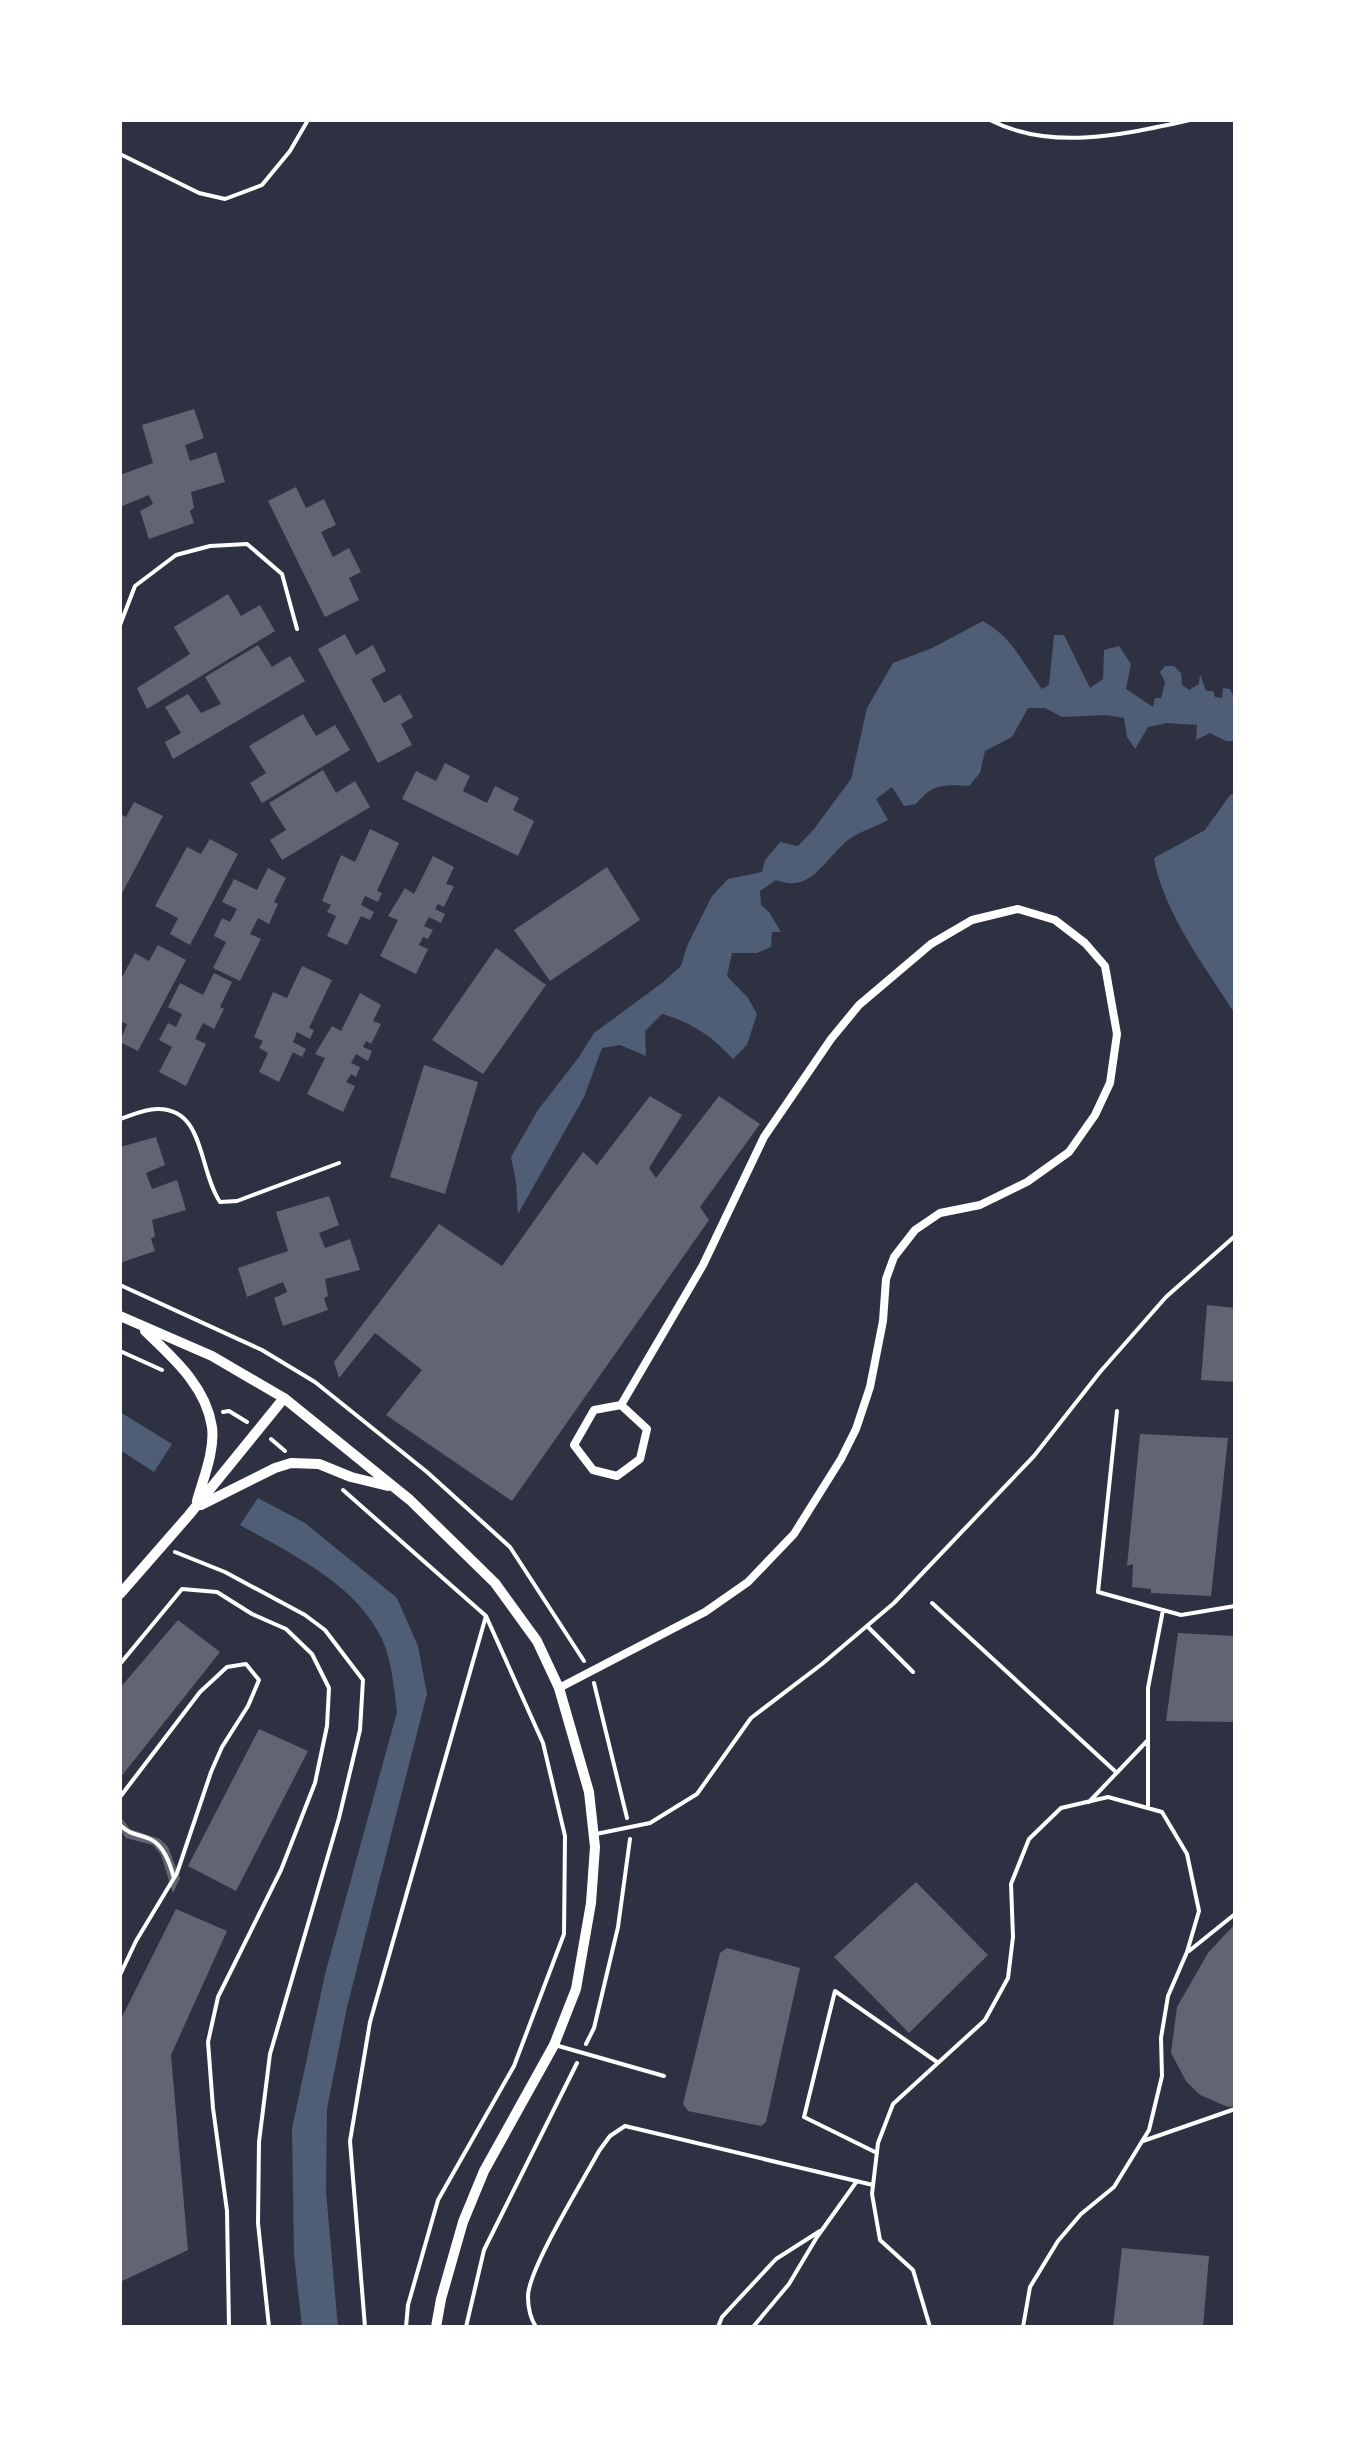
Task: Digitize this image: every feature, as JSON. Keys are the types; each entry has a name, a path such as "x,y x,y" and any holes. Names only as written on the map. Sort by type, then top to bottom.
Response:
{"street":[{"path":"559,1688 705,1612 748,1582 794,1534 856,1429 870,1387 883,1321 886,1279 894,1257 915,1230 940,1213 980,1205 1027,1182 1069,1152 1095,1115 1110,1083 1117,1034 1105,966 1085,943 1055,920 1018,909 972,920 931,944 859,1005 831,1039 764,1137 703,1265 621,1405 594,1410 574,1445 593,1470 617,1476 640,1459 647,1429 621,1405"},
{"path":"120,1316 212,1356 284,1398 393,1487 495,1583 537,1641 559,1688 589,1792 595,1847 591,1903 576,1989 554,2045 484,2171 463,2222 436,2327"},
{"path":"139,1324 180,1366 202,1395 208,1414 212,1429 208,1461 195,1507"},
{"path":"120,1594 284,1398"},
{"path":"195,1507 291,1463 319,1464 351,1477 393,1487"}],"lane":[{"path":"594,1834 650,1823 697,1794 751,1718 894,1603 1034,1456 1100,1372 1166,1297 1235,1236"},
{"path":"120,1664 182,1589 217,1592 252,1614 286,1629 312,1654 329,1688 327,1726 315,1783 281,1870 218,1997 208,2042 213,2108 227,2211 229,2327"},
{"path":"867,1626 913,1672"},
{"path":"554,2045 664,2076"}],"path":[{"path":"120,154 199,193 225,199 262,185 290,151 308,120"},
{"path":"990,120 1061,139 1125,134 1190,120"},
{"path":"120,625 135,586 176,555 210,546 247,544 282,574 297,629"},
{"path":"120,1119 155,1109 178,1111 192,1124 210,1187 220,1202 237,1201 339,1163"},
{"path":"120,1285 276,1358 315,1382 427,1472 510,1547 592,1672 629,1827 618,1927 594,2028 484,2250 466,2327"},
{"path":"120,1351 161,1369 173,1379"},
{"path":"208,1414 229,1411 283,1448 291,1463"},
{"path":"1117,1411 1098,1592 1181,1615 1235,1606"},
{"path":"336,1484 486,1616 543,1743 565,1836 564,1934 514,2066 438,2200 408,2305 406,2327"},
{"path":"161,1547 225,1572 305,1615 325,1630 363,1680 360,1730 339,1818 270,2054 259,2142 258,2223 269,2327"},
{"path":"932,1603 1117,1773"},
{"path":"1147,1808 1148,1688 1163,1610"},
{"path":"365,2327 350,2141 370,2022 486,1616"},
{"path":"120,1797 200,1692 227,1667 246,1664 259,1680 211,1772 174,1878 136,1941 120,1975"},
{"path":"1089,1802 1149,1740"},
{"path":"930,2327 913,2270 880,2240 872,2194 878,2143 893,2104 985,2020 1008,1978 1013,1937 1011,1884 1029,1839 1061,1808 1108,1797 1162,1812 1187,1854 1199,1911 1187,1952 1168,1996 1161,2038 1162,2076 1149,2130 1114,2187 1081,2214 1058,2241 1030,2287 1023,2327"},
{"path":"120,1825 131,1835 151,1839 160,1847 174,1878"},
{"path":"1187,1952 1235,1914"},
{"path":"877,2153 804,2117 835,1991 937,2062"},
{"path":"1143,2141 1235,2109"},
{"path":"536,2327 531,2319 527,2295 538,2266 599,2151 610,2136 625,2126 873,2185"},
{"path":"753,2327 789,2284 857,2181"},
{"path":"718,2327 722,2317 776,2259 822,2230"}],"water":[{"path":"983,621 1010,643 1042,689 1049,685 1054,635 1064,635 1090,688 1103,679 1104,650 1119,646 1131,664 1126,689 1153,707 1155,698 1161,698 1165,682 1160,672 1165,666 1174,666 1181,673 1182,685 1189,690 1199,684 1200,674 1206,691 1213,691 1215,697 1222,698 1223,688 1230,689 1235,699 1235,741 1226,741 1210,733 1196,740 1197,725 1167,723 1148,727 1135,749 1127,737 1124,718 1106,715 1062,717 1045,708 1028,708 1012,737 985,751 980,773 969,786 939,787 927,792 916,804 904,806 892,787 876,799 888,820 848,840 808,879 788,883 776,880 760,891 761,905 781,932 772,932 771,947 757,953 732,953 727,976 748,998 757,1014 747,1045 733,1059 700,1031 662,1014 645,1031 646,1056 620,1045 602,1048 584,1097 518,1214 511,1157 538,1110 594,1033 681,966 687,946 712,896 728,879 762,872 765,860 780,842 798,846 814,829 851,779 867,708 893,663 932,648"},
{"path":"1235,793 1235,1014 1176,919 1166,899 1154,858 1205,830 1230,795"},
{"path":"120,1412 172,1444 154,1472 120,1450"},
{"path":"258,1498 305,1523 397,1598 418,1646 427,1694 347,2007 327,2109 326,2191 338,2327 302,2327 294,2255 292,2128 325,1974 397,1712 392,1675 382,1639 356,1602 320,1572 240,1525"}],"building":[{"path":"194,409 204,438 185,445 190,461 216,452 225,482 191,492 194,508 190,511 194,523 149,539 140,511 153,504 149,495 120,507 120,475 153,463 142,425"},
{"path":"296,487 306,508 324,499 336,525 321,532 333,557 349,548 361,572 349,578 359,600 325,617 268,501"},
{"path":"228,594 241,616 260,605 275,631 147,709 137,688 190,654 174,627"},
{"path":"345,634 356,655 373,645 386,671 371,679 384,703 400,694 413,717 401,724 412,745 378,763 318,649"},
{"path":"258,645 272,667 290,656 305,681 173,759 165,742 181,733 165,707 188,694 201,713 221,704 205,677"},
{"path":"303,714 316,736 335,725 350,750 262,803 250,783 266,773 249,746"},
{"path":"445,763 470,776 463,791 487,803 495,786 519,798 513,810 534,821 518,856 402,799 416,771 436,781"},
{"path":"323,770 336,793 355,781 370,807 282,860 270,840 286,830 269,803"},
{"path":"134,802 163,816 120,897 120,814 126,817"},
{"path":"370,829 399,843 377,891 382,893 378,902 365,896 361,905 374,912 370,920 361,916 347,945 327,936 336,916 327,912 331,905 322,901 341,855 355,862"},
{"path":"210,839 238,854 190,945 170,934 178,918 155,906 187,847 201,854"},
{"path":"433,856 454,867 446,884 454,886 444,907 438,904 435,909 445,914 441,923 429,917 424,926 433,930 428,939 423,937 419,945 428,949 416,974 380,956 398,920 388,916 405,888 414,894"},
{"path":"607,867 640,920 550,981 514,930"},
{"path":"268,868 286,878 274,902 278,904 269,924 258,918 250,934 261,939 240,981 213,968 226,942 214,936 222,918 230,922 237,909 222,902 234,879 257,890"},
{"path":"158,945 186,960 138,1051 120,1042 127,1024 120,1021 120,981 135,953 149,961"},
{"path":"496,948 546,985 483,1074 432,1040"},
{"path":"302,966 332,980 309,1028 314,1030 310,1039 297,1032 293,1042 306,1049 302,1057 293,1052 279,1082 259,1072 268,1053 259,1048 263,1041 254,1037 273,992 287,998"},
{"path":"214,973 232,982 214,1029 203,1023 195,1039 206,1044 186,1086 159,1072 172,1047 159,1040 168,1023 176,1027 182,1014 168,1007 180,983 203,995"},
{"path":"360,993 381,1005 373,1021 381,1024 371,1044 366,1041 363,1047 372,1051 368,1061 356,1054 351,1063 360,1067 356,1077 351,1074 346,1082 355,1086 343,1112 307,1094 325,1058 315,1054 332,1026 341,1031"},
{"path":"424,1065 478,1082 445,1194 390,1177"},
{"path":"650,1096 682,1115 649,1168 656,1178 719,1096 760,1124 700,1207 709,1220 512,1501 386,1415 422,1370 375,1333 339,1378 334,1362 439,1224 502,1266 583,1152 597,1165"},
{"path":"156,1137 165,1165 146,1173 152,1189 177,1180 186,1210 152,1220 155,1236 151,1239 155,1251 120,1263 120,1147"},
{"path":"329,1196 339,1225 319,1233 325,1248 350,1239 360,1270 325,1279 328,1296 324,1298 328,1310 283,1326 274,1298 287,1292 283,1282 247,1297 238,1268 288,1251 276,1212"},
{"path":"1207,1305 1235,1308 1235,1382 1201,1380"},
{"path":"1140,1434 1228,1438 1211,1596 1151,1593 1151,1589 1132,1587 1133,1564 1127,1566"},
{"path":"178,1620 220,1652 120,1778 120,1688"},
{"path":"1178,1633 1235,1636 1235,1722 1166,1721"},
{"path":"259,1729 308,1751 236,1891 188,1866"},
{"path":"120,1816 130,1829 160,1839 168,1847 180,1878 173,1893 161,1855 153,1845 126,1838 120,1830"},
{"path":"916,1882 988,1955 909,2033 834,1957"},
{"path":"176,1909 227,1931 171,2055 188,2250 120,2282 120,2021"},
{"path":"1235,1924 1235,2106 1228,2107 1200,2095 1186,2081 1171,2053 1177,2007 1208,1953"},
{"path":"727,1948 800,1968 766,2122 761,2126 688,2111 683,2104 720,1953"},
{"path":"1122,2248 1209,2256 1203,2327 1113,2327"}]}
